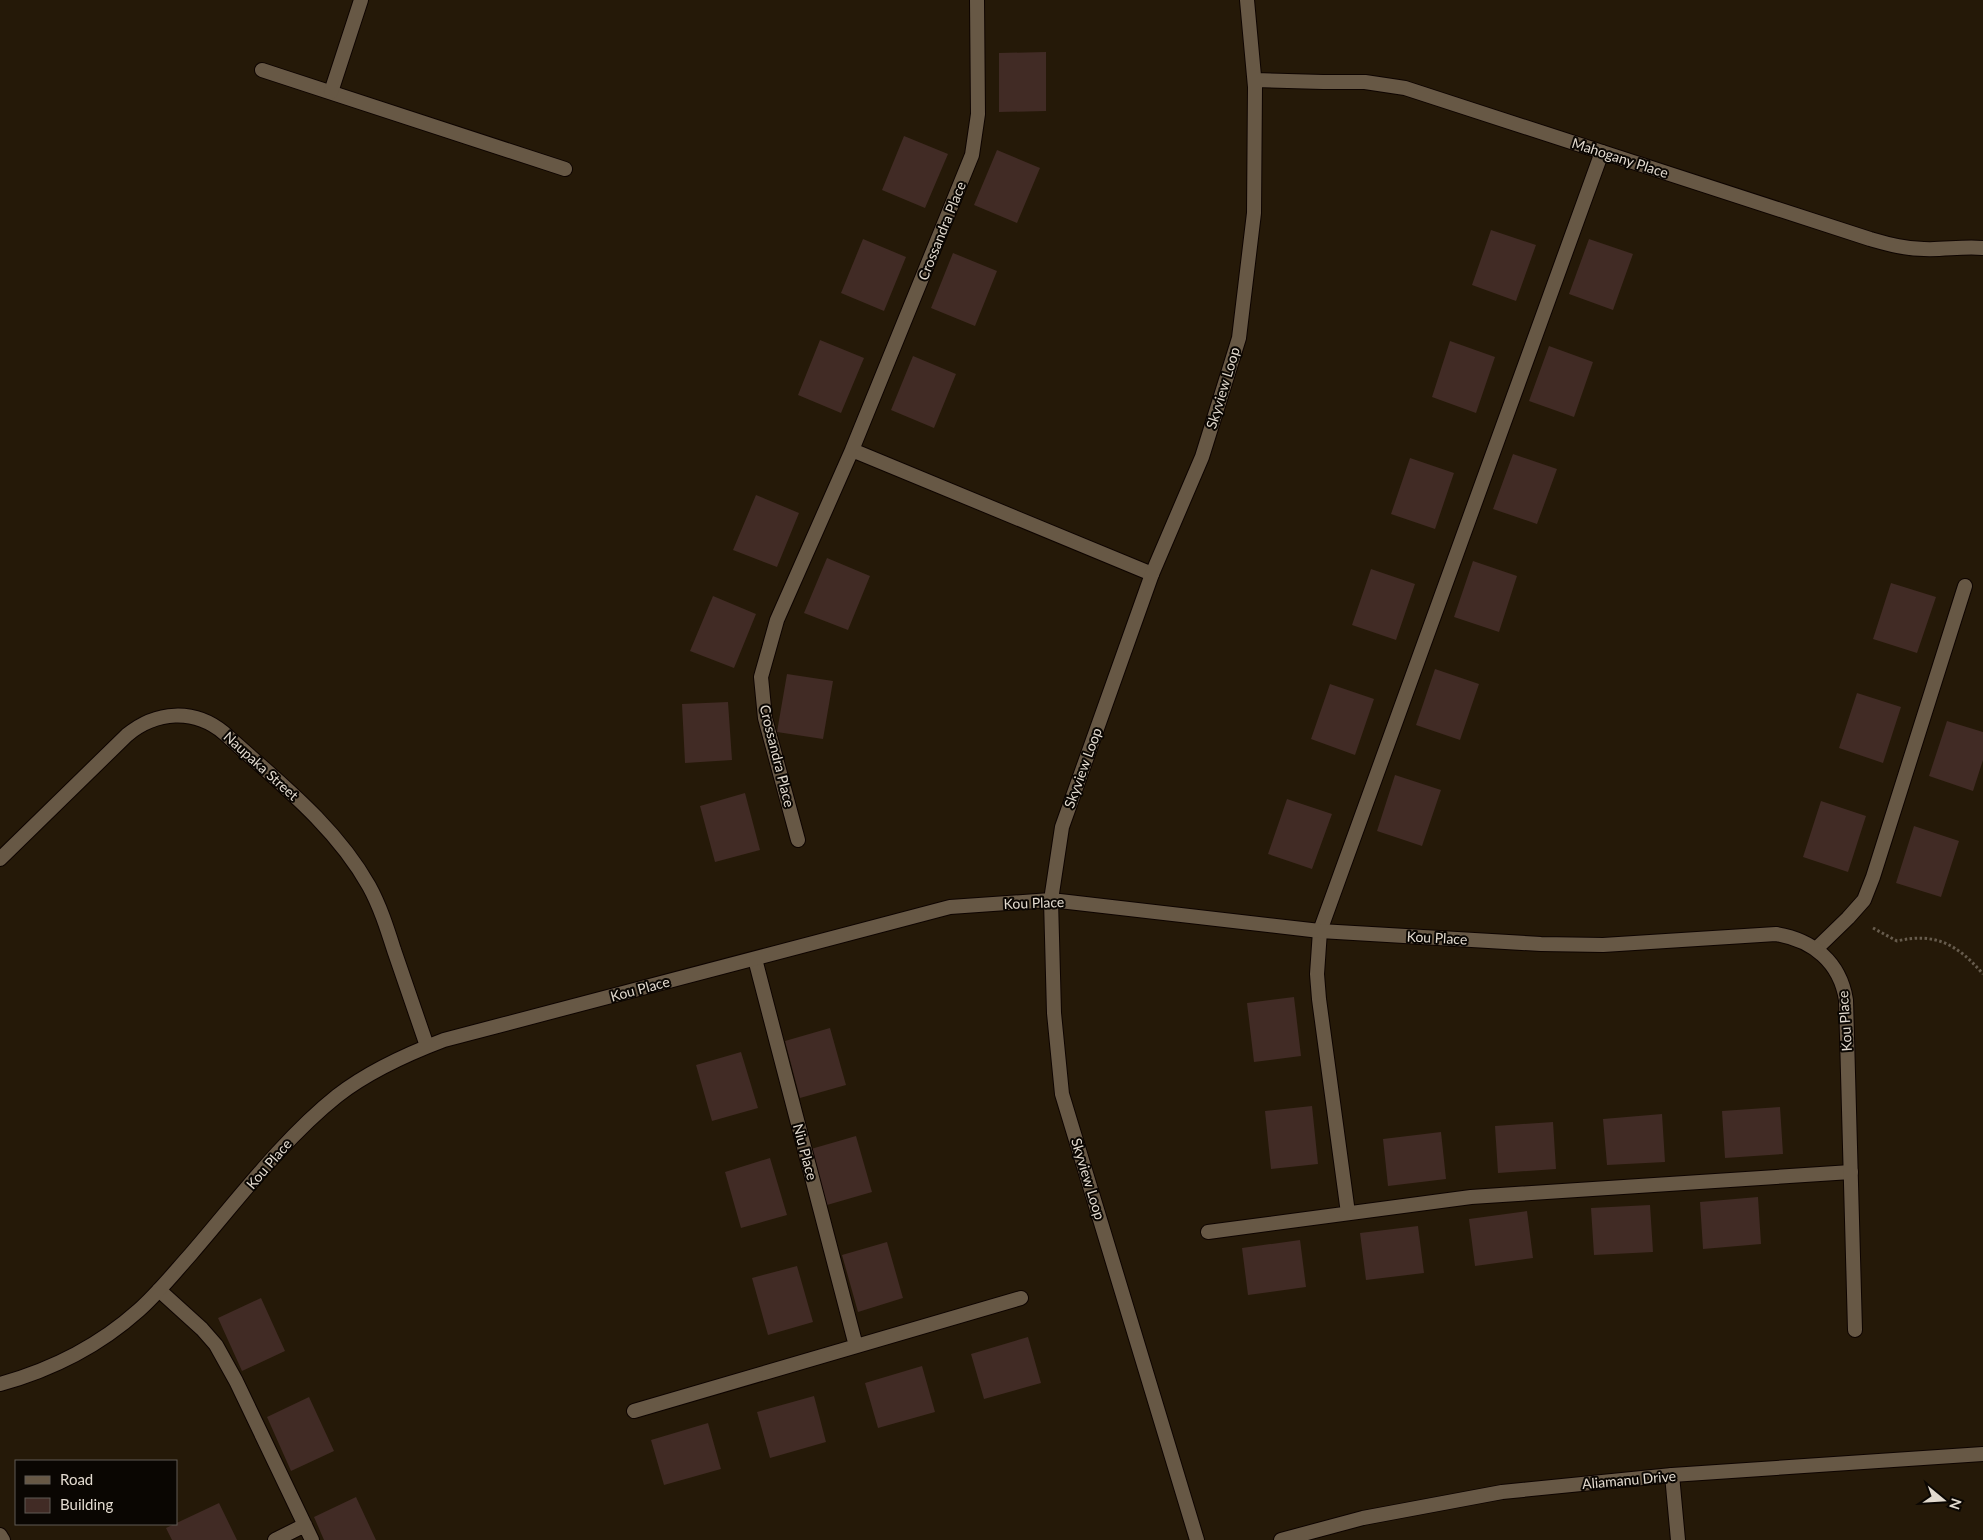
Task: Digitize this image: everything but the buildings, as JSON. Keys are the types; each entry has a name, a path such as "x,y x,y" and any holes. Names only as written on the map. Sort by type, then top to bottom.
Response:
{"street":[{"path":"331,92 361,0"},
{"name":"Crossandra Place","path":"798,840 765,718 761,677 777,620 852,450 972,154 978,114 977,0"},
{"name":"Skyview Loop","path":"1197,1540 1062,1094 1054,1013 1051,900 1062,827 1152,574 1202,456 1239,338 1254,213 1255,80 1247,0"},
{"path":"262,70 565,169"},
{"name":"Mahogany Place","path":"1255,80 1365,82 1405,88 1902,248 1983,248"},
{"path":"1348,1213 1319,999 1317,974 1320,931 1602,152"},
{"path":"852,450 1152,574"},
{"path":"1816,949 1864,900 1873,877 1965,586"},
{"name":"Naupaka Street","path":"0,859 127,736 140,726 154,719 171,715 188,716 211,723 315,814 336,837 354,862 370,888 382,916 427,1046"},
{"name":"Kou Place","path":"0,1384 41,1370 76,1354 140,1310 308,1121 338,1095 372,1073 427,1046 950,907 1051,900 1320,931 1541,944 1603,945 1776,934 1793,937 1816,949 1834,968 1844,991 1855,1330"},
{"name":"Niu Place","path":"755,959 856,1346"},
{"path":"1208,1232 1471,1197 1851,1172"},
{"path":"158,1290 202,1328 216,1345 233,1375 312,1540"},
{"path":"634,1411 1021,1298"},
{"name":"Aliamanu Drive","path":"1281,1540 1363,1518 1502,1492 1672,1476 1983,1454"},
{"path":"1672,1476 1678,1540"},
{"path":"275,1540 305,1525"},
{"path":"0,1535 3,1540"}],"path":[{"path":"1853,912 1878,933 1897,941 1913,937 1932,938 1952,945 1970,959 1983,974"}]}
